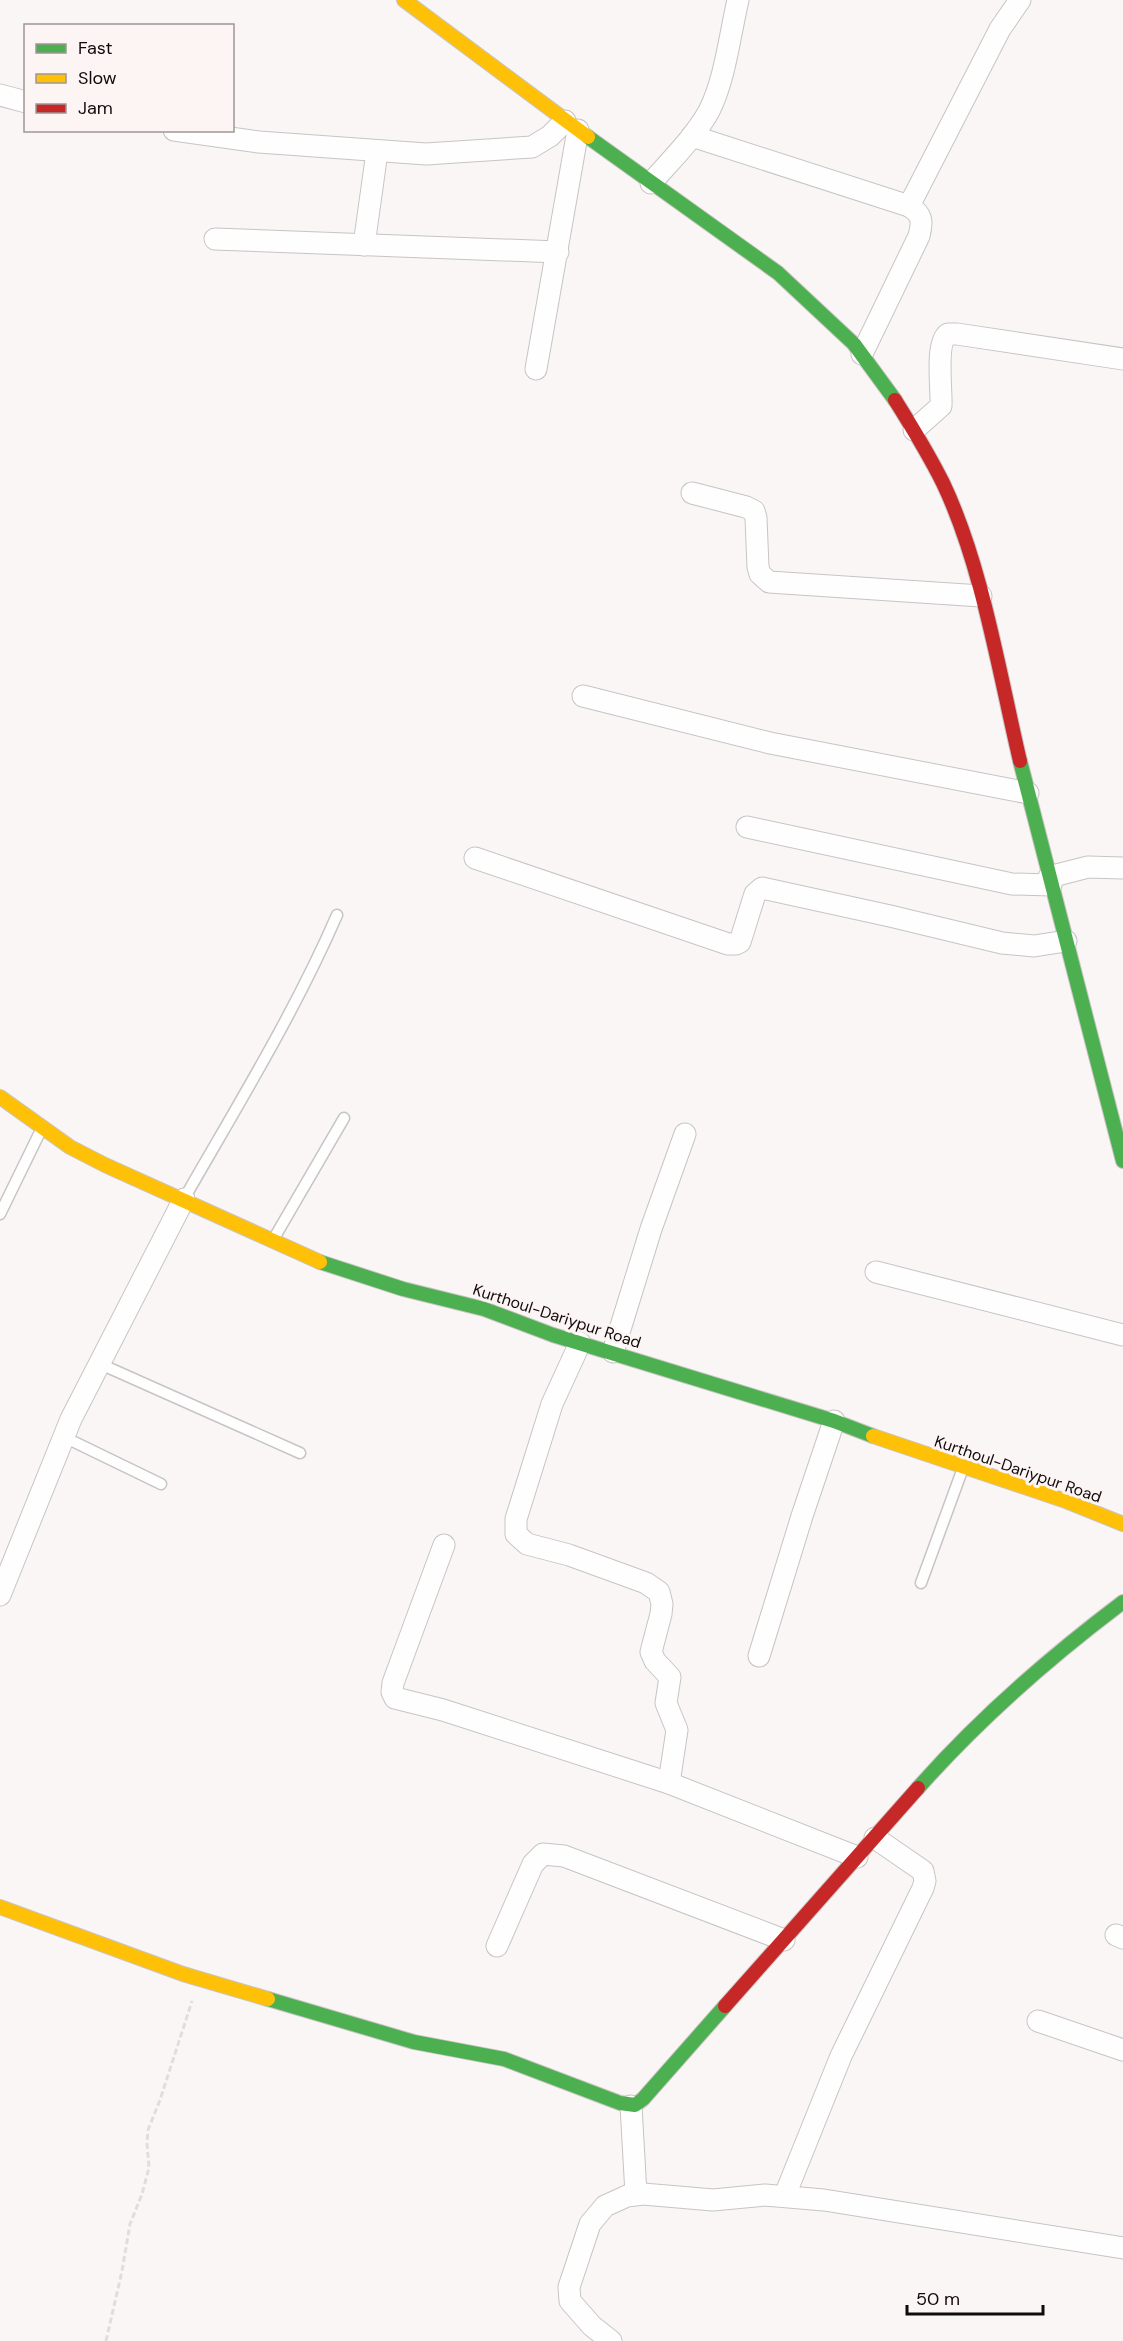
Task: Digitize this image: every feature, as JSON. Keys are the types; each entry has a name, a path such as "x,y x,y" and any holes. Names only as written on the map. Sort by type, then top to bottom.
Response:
{"street":[{"path":"404,0 571,125 778,273 862,354 914,430 943,484 963,535 981,596 1028,794 1123,1161"},
{"path":"651,183 692,136 710,109 718,86 738,0"},
{"path":"909,206 1000,29 1020,0"},
{"path":"0,95 24,101"},
{"path":"188,132 259,142 426,154 520,150 540,143 571,125"},
{"path":"536,369 558,252 571,125"},
{"path":"692,136 909,206 921,217 919,236 862,354"},
{"path":"364,245 377,152"},
{"path":"214,239 558,252"},
{"path":"914,430 941,406 940,379 943,340 948,334 1123,359"},
{"path":"692,493 754,511 758,567 760,574 769,582 981,596"},
{"path":"583,696 770,743 1028,794"},
{"path":"747,827 1012,885 1050,881 1088,867 1123,868"},
{"path":"475,858 728,944 740,942 755,894 762,888 1002,943 1034,946 1066,941"},
{"name":"Kurthoul-Dariypur Road","path":"0,1097 70,1147 105,1165 353,1275 484,1309 580,1343 834,1421 889,1442 964,1465 1066,1501 1123,1524"},
{"path":"613,1352 651,1229 685,1134"},
{"path":"0,1595 64,1437 98,1363 183,1199"},
{"path":"876,1272 1123,1335"},
{"path":"580,1343 552,1404 519,1509 516,1534 522,1541 532,1546 569,1555 646,1583 659,1592 662,1604 661,1614 651,1652 655,1661 670,1677 666,1703 677,1730 669,1783"},
{"path":"759,1656 834,1421"},
{"path":"444,1545 393,1683 392,1692 395,1698 443,1710 669,1783 857,1857"},
{"path":"0,1907 199,1979 414,2042 504,2059 632,2106 643,2099 945,1758 979,1724 1086,1630 1123,1602"},
{"path":"785,2195 810,2127 841,2056 925,1881 923,1871 875,1838"},
{"path":"497,1946 533,1864 538,1857 550,1853 636,1882 784,1940"},
{"path":"1038,2021 1123,2050"},
{"path":"632,2106 636,2194"},
{"path":"612,2341 592,2326 570,2301 569,2288 584,2238 596,2214 617,2199 636,2194 713,2200 785,2195 1123,2248"}],"lane":[{"path":"183,1199 285,1023 313,971 337,915"},
{"path":"272,1241 344,1118"},
{"path":"0,1214 43,1127"},
{"path":"98,1363 300,1453"},
{"path":"64,1437 161,1484"},
{"path":"921,1583 964,1465"}],"path":[{"path":"106,2341 130,2224 149,2168 148,2130 199,1979"}],"traffic: fast":[{"path":"588,137 778,273 854,344 895,400"},
{"path":"1020,761 1123,1161"},
{"path":"320,1262 403,1289 484,1309 553,1335 834,1421 873,1436"},
{"path":"918,1788 990,1713 1123,1602"},
{"path":"268,1999 414,2042 504,2059 620,2103 635,2105 643,2099 725,2006"}],"traffic: slow":[{"path":"404,0 588,137"},
{"path":"0,1097 70,1147 320,1262"},
{"path":"873,1436 1066,1501 1123,1524"},
{"path":"0,1907 183,1974 268,1999"}],"traffic: jam":[{"path":"895,400 943,483 969,549 988,619 1020,761"},
{"path":"725,2006 918,1788"}]}
